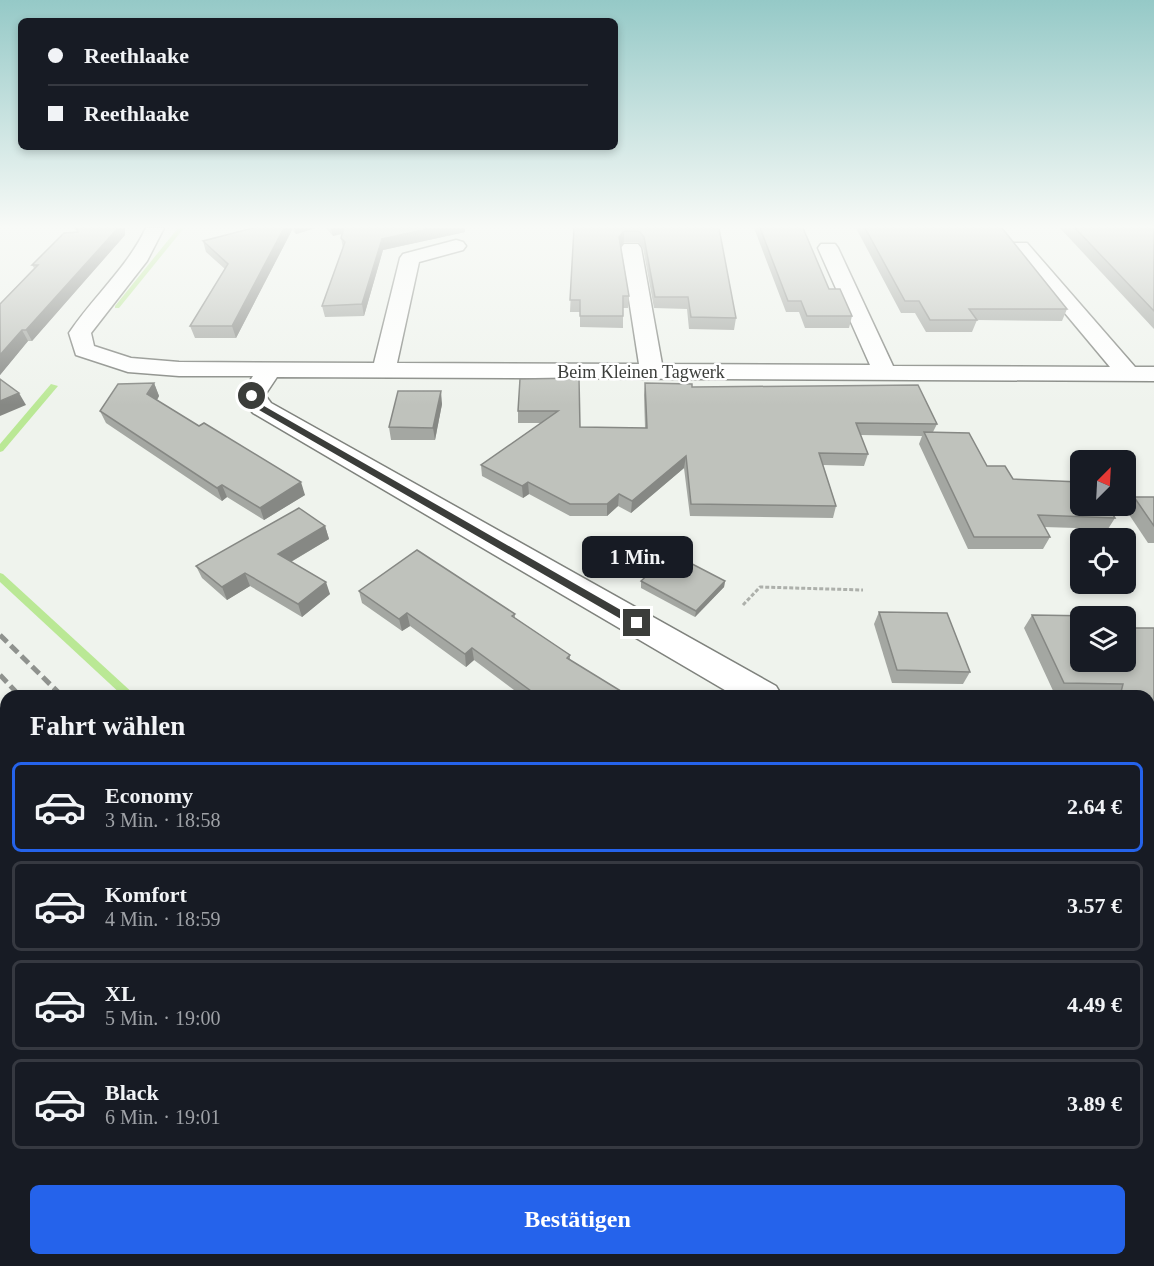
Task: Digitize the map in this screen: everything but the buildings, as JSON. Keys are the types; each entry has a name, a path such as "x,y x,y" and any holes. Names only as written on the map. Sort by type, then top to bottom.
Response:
{"street":[{"name":"Beim Kleinen Tagwerk","path":"115,287 91,314 80,333 84,350 128,365 179,369 269,370 1154,374"},
{"path":"384,371 403,287"},
{"path":"638,287 652,372"},
{"path":"846,287 885,373"},
{"path":"1054,287 1128,374"},
{"path":"269,370 252,396 262,408 754,690"}],"path":[{"path":"742,605 760,587 863,590"}],"waterway":[{"path":"117,307 133,287"},
{"path":"0,449 54,386"},
{"path":"0,576 124,690"}],"railway":[{"path":"0,635 56,690"},
{"path":"0,675 14,690"}],"route":[{"path":"252,396 262,408 637,623"}]}
